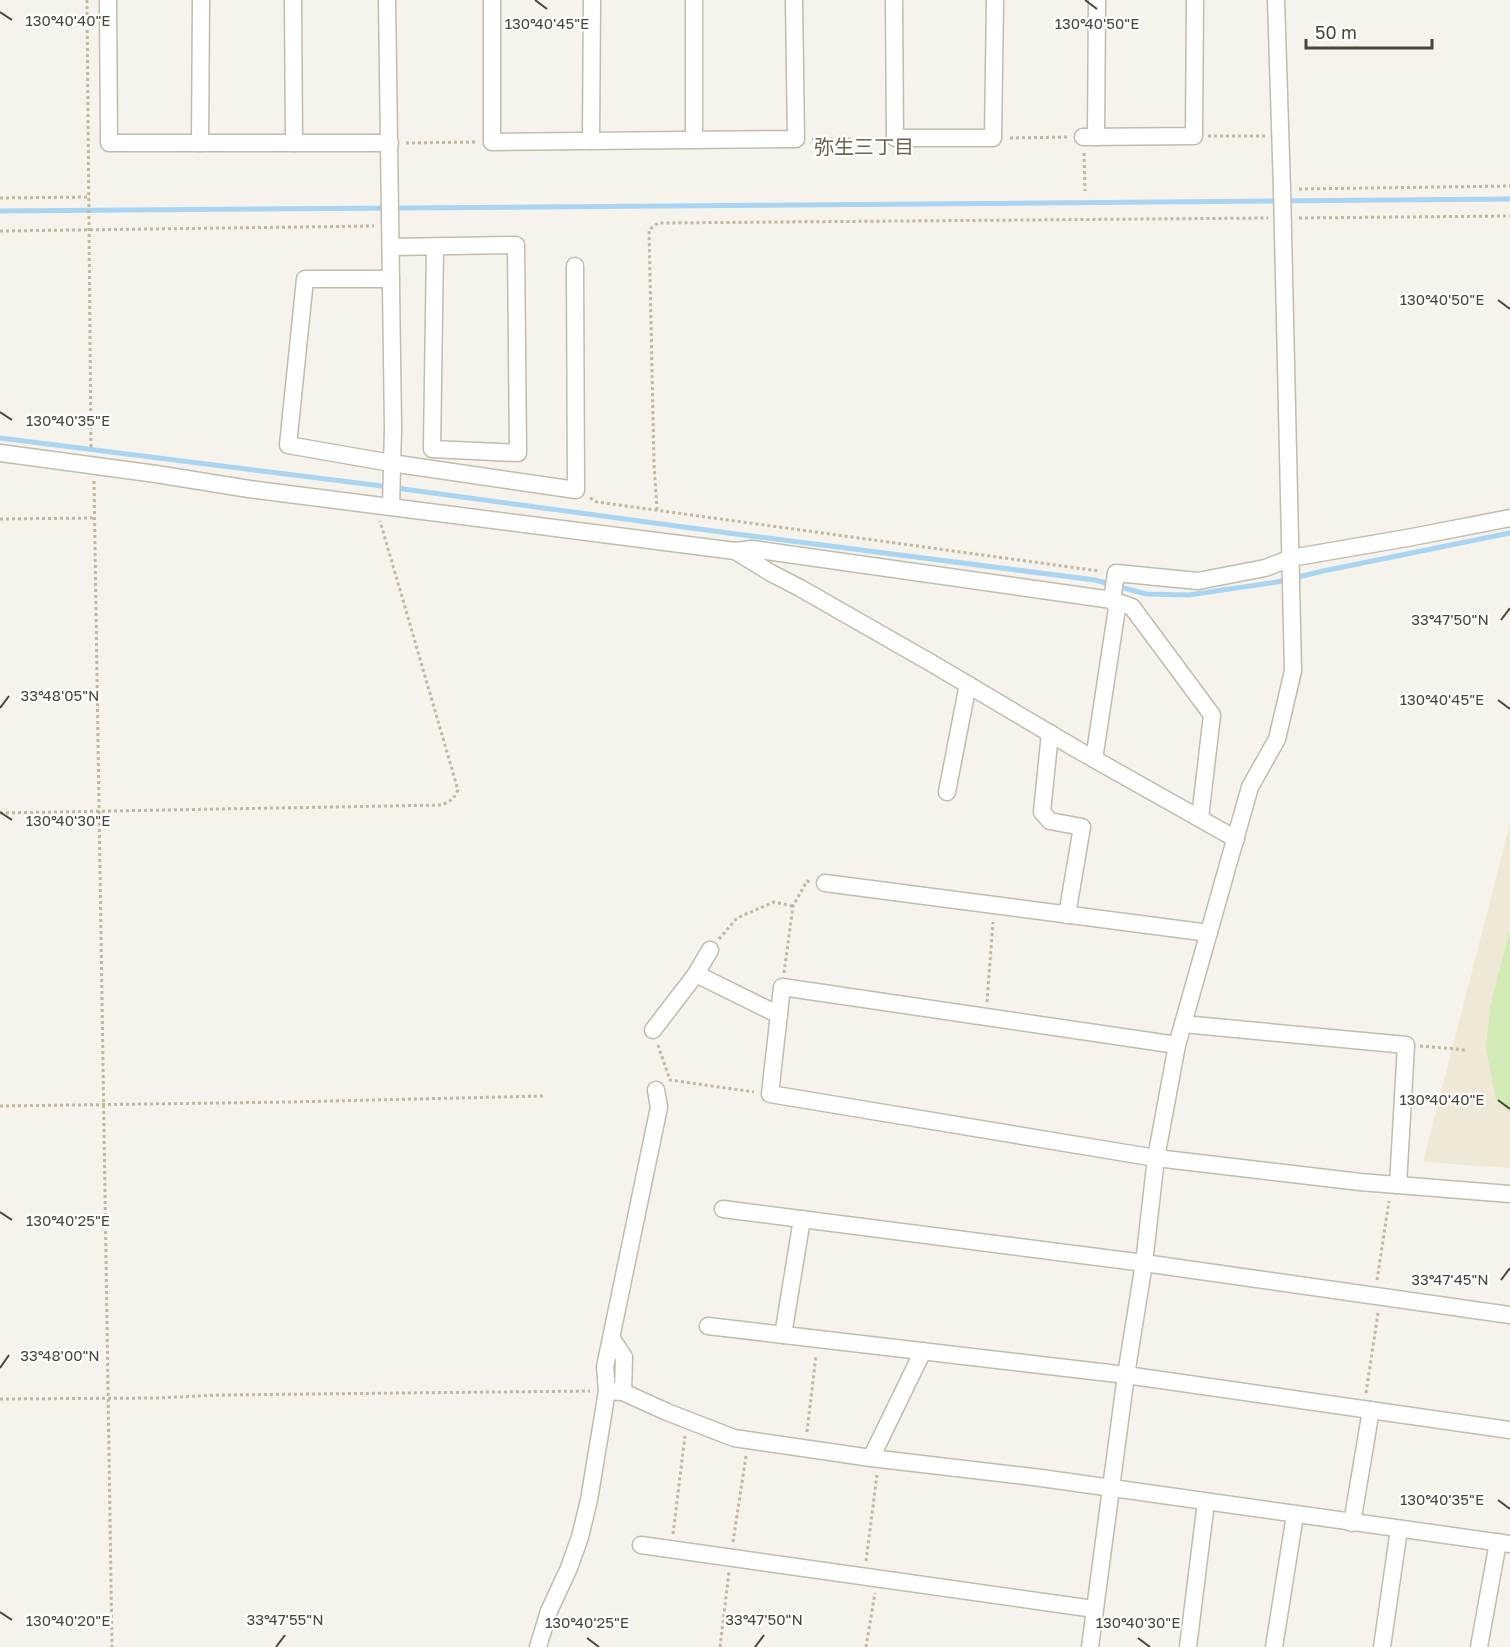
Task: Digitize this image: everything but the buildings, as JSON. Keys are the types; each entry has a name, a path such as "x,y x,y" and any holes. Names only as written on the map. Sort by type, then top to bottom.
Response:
{"street":[{"path":"108,0 109,143 390,143"},
{"path":"200,143 201,0"},
{"path":"293,0 294,143"},
{"path":"384,506 392,463 393,428 387,0"},
{"path":"492,0 492,142 796,139 794,0"},
{"path":"591,141 592,0"},
{"path":"694,0 694,140"},
{"path":"894,0 895,138 993,138 995,0"},
{"path":"1097,0 1090,137 1194,136 1195,0"},
{"path":"1090,1647 1126,1375 1144,1263 1156,1158 1177,1045 1250,787 1277,739 1293,671 1276,0"},
{"path":"391,247 516,245 518,453 432,449 435,247"},
{"path":"391,279 306,279 288,445 575,490 575,266"},
{"path":"0,453 249,489 735,551 752,549 1112,600 1132,607 1212,715 1200,818"},
{"path":"1094,759 1117,608 1112,600 1116,573 1198,581 1265,568 1291,558 1510,518"},
{"path":"735,551 1236,839"},
{"path":"947,792 968,684"},
{"path":"1050,733 1041,812 1050,821 1082,827 1067,915"},
{"path":"825,883 1209,933"},
{"path":"653,1030 696,974 710,950"},
{"path":"696,974 779,1015"},
{"path":"1177,1045 782,987 770,1094 1156,1158 1510,1194"},
{"path":"1183,1024 1406,1045 1395,1184"},
{"path":"538,1647 549,1611 569,1568 580,1537 624,1358 612,1339 655,1131 659,1107 656,1090"},
{"path":"723,1209 1144,1263 1510,1315"},
{"path":"783,1335 802,1219"},
{"path":"708,1326 1126,1375 1510,1430"},
{"path":"875,1458 923,1351"},
{"path":"615,1391 734,1438 1041,1478 1504,1543 1479,1647"},
{"path":"1352,1522 1367,1410"},
{"path":"1188,1647 1206,1502"},
{"path":"1274,1647 1295,1515"},
{"path":"1382,1647 1399,1529"},
{"path":"641,1545 1094,1609"}],"path":[{"path":"87,0 90,441 94,518 112,1647"},
{"path":"1194,136 1272,136"},
{"path":"993,138 1090,137 1085,190"},
{"path":"796,139 895,138"},
{"path":"390,143 492,142"},
{"path":"1282,189 1510,186"},
{"path":"0,198 88,197"},
{"path":"657,510 649,230 658,223 1282,214 1510,216"},
{"path":"0,231 391,226"},
{"path":"575,490 597,502 1116,573"},
{"path":"0,813 442,805 453,799 458,790 379,516 384,506"},
{"path":"0,519 94,518"},
{"path":"782,987 793,906 807,882 825,883"},
{"path":"710,950 737,918 774,902 793,906"},
{"path":"986,1017 994,905"},
{"path":"653,1030 670,1080 770,1094"},
{"path":"1406,1045 1466,1050"},
{"path":"0,1106 543,1096"},
{"path":"1367,1410 1378,1296 1395,1184"},
{"path":"806,1448 818,1339"},
{"path":"0,1399 615,1391"},
{"path":"671,1550 687,1419"},
{"path":"720,1647 749,1440"},
{"path":"866,1647 875,1458"}],"shaded area":[{"path":"1510,824 1510,1168 1423,1162"}],"green space":[{"path":"1510,929 1510,1113 1496,1100 1486,1048 1490,1007"}],"waterway":[{"path":"0,211 1510,199"},
{"path":"0,438 1095,580 1146,594 1189,595 1277,582 1510,533"}],"district":[{"name":"弥生三丁目","path":"864,146"}]}
